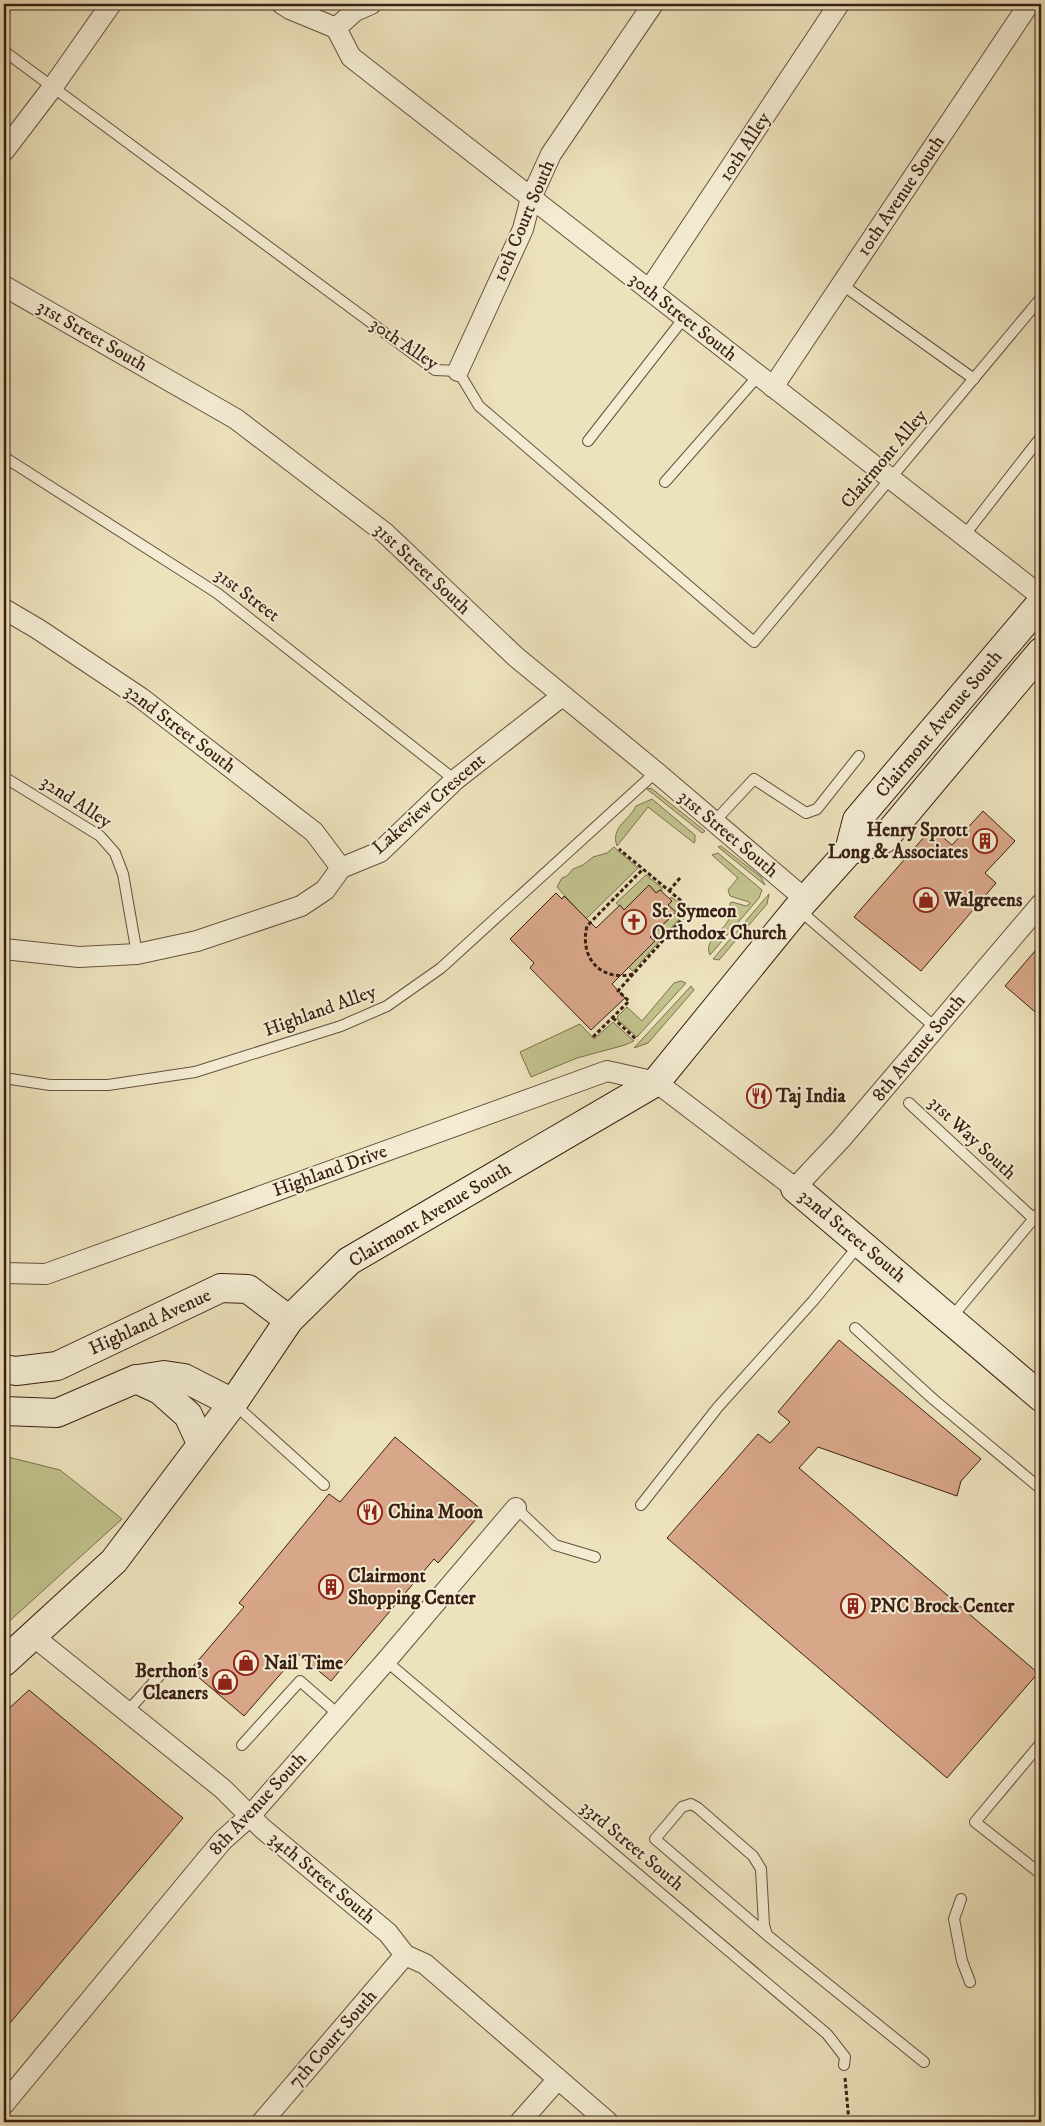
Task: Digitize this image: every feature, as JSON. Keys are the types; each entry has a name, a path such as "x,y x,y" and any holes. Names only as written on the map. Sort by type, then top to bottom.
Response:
{"street":[{"path":"4,151 52,88 111,4"},
{"path":"288,6 336,28 355,11 371,4"},
{"name":"10th Court South","path":"458,371 523,229 531,198 551,154 653,4"},
{"name":"10th Alley","path":"649,290 839,4"},
{"name":"10th Avenue South","path":"765,382 841,284 1029,4"},
{"name":"30th Street South","path":"336,28 351,57 890,480 1041,596"},
{"name":"31st Street South","path":"4,286 236,419 385,533 516,657 714,822 801,904"},
{"name":"Clairmont Avenue South","path":"4,1662 114,1561 233,1403 289,1320 349,1261 656,1082 801,904 849,851 857,820 1041,603"},
{"name":"32nd Street South","path":"4,609 38,629 142,698 314,832 341,868"},
{"name":"Clairmont Avenue South","path":"849,851 884,839 1041,652"},
{"name":"Lakeview Crescent","path":"341,868 380,852 455,780 562,696"},
{"path":"4,949 80,957 137,954 196,942 301,906 325,890 341,868"},
{"name":"8th Avenue South","path":"795,1188 842,1139 1041,904"},
{"name":"Highland Drive","path":"4,1273 46,1274 606,1071 656,1082"},
{"name":"32nd Street South","path":"656,1082 795,1188 1041,1397"},
{"name":"Highland Avenue","path":"4,1369 16,1371 57,1366 221,1288 248,1289 289,1320"},
{"path":"4,1411 57,1412 136,1379 164,1375 184,1378 233,1403"},
{"path":"136,1379 160,1390 188,1415 202,1443"},
{"name":"8th Avenue South","path":"4,2104 222,1840 250,1816 386,1661 516,1508"},
{"name":"34th Street South","path":"33,1636 223,1789 263,1829 388,1933 405,1955 425,1964 608,2122"},
{"name":"7th Court South","path":"262,2122 405,1955"},
{"path":"520,2122 558,2079"}],"lane":[{"name":"30th Alley","path":"4,51 435,370 458,371 479,406 754,642"},
{"path":"841,284 974,379"},
{"name":"Clairmont Alley","path":"754,642 1041,298"},
{"path":"588,440 684,318"},
{"path":"665,482 765,382"},
{"path":"963,537 1041,437"},
{"name":"31st Street","path":"4,457 217,592 455,780"},
{"path":"714,822 754,779 806,813 817,809 859,756"},
{"name":"Highland Alley","path":"4,1078 50,1085 108,1085 196,1072 340,1026 386,1006 441,968 656,772"},
{"name":"32nd Alley","path":"4,777 100,836 116,853 123,874 137,954"},
{"path":"801,904 936,1028"},
{"name":"31st Way South","path":"909,1103 1034,1219"},
{"path":"950,1318 1041,1210"},
{"path":"641,1506 718,1407 813,1301 860,1244"},
{"path":"855,1328 933,1399 1041,1489"},
{"path":"233,1403 324,1485"},
{"path":"516,1508 555,1544 595,1557"},
{"name":"33rd Street South","path":"386,1661 827,2034 845,2057 844,2065"},
{"path":"127,1712 161,1674"},
{"path":"242,1745 300,1681 339,1715"},
{"path":"1041,1743 975,1822 1041,1874"},
{"path":"767,1935 764,1925 761,1869 759,1864 753,1856 698,1808 691,1804 682,1807 655,1839 767,1935 924,2062"},
{"path":"961,1899 954,1920 962,1961 970,1982"}],"path":[{"path":"593,1037 629,1002 618,991 691,909 619,849"},
{"path":"634,974 616,976 606,974 599,969 591,961 587,953 585,934 587,926 643,869"},
{"path":"669,891 680,878"},
{"path":"612,1018 636,1040"},
{"path":"844,2065 849,2122"}],"green space":[{"path":"651,788 705,831 702,833 647,789"},
{"path":"652,799 695,835 694,843 648,807 617,846 616,834 618,829 636,806"},
{"path":"721,846 761,877 765,885 718,847"},
{"path":"614,847 638,868 586,919 557,887 562,878 567,876 573,869 583,865 593,857 607,853"},
{"path":"718,853 762,890 759,898 710,955 709,945 729,919 730,903 746,906 750,904 730,896 728,890 738,878 712,855"},
{"path":"646,875 662,888 662,891 660,890 656,893 649,885 624,910 616,903"},
{"path":"769,894 767,904 719,960 713,959"},
{"path":"671,897 688,909 633,971 628,967 654,942 650,937 675,913 668,905 671,902"},
{"path":"681,981 686,983 637,1037 618,1020 617,1017 627,1007 642,1021 674,983"},
{"path":"691,986 694,990 648,1043 634,1048"},
{"path":"613,1022 634,1041 577,1058 531,1077 520,1052 580,1024 594,1039"},
{"path":"4,1456 60,1470 122,1519 4,1626"}],"building":[{"name":"Walgreens","path":"983,811 1015,841 985,873 996,883 921,971 854,917 932,828 952,845"},
{"path":"649,885 656,893 660,890 672,901 668,905 676,912 650,937 655,941 612,984 625,998 591,1030 530,968 534,963 510,939 556,893 562,899 564,896 596,928 620,905 624,910"},
{"path":"1041,944 1041,1017 1005,986"},
{"name":"PNC Brock Center","path":"839,1340 981,1459 961,1481 957,1496 818,1447 799,1468 1038,1673 947,1778 667,1538 758,1434 770,1443 790,1422 778,1412"},
{"name":"Clairmont Shopping Center","path":"395,1437 483,1511 438,1563 434,1559 331,1681 298,1654 244,1716 190,1670 244,1607 239,1603 329,1494 340,1502"},
{"path":"29,1690 183,1818 4,2030 4,1713"}],"place":[{"name":"Henry Sprott Long & Associates","path":"985,841"},
{"name":"Walgreens","path":"926,900"},
{"name":"St. Symeon Orthodox Church","path":"634,922"},
{"name":"Taj India","path":"759,1096"},
{"name":"China Moon","path":"370,1512"},
{"name":"Clairmont Shopping Center","path":"331,1587"},
{"name":"PNC Brock Center","path":"853,1606"},
{"name":"Nail Time","path":"246,1663"},
{"name":"Berthon's Cleaners","path":"225,1682"}]}
